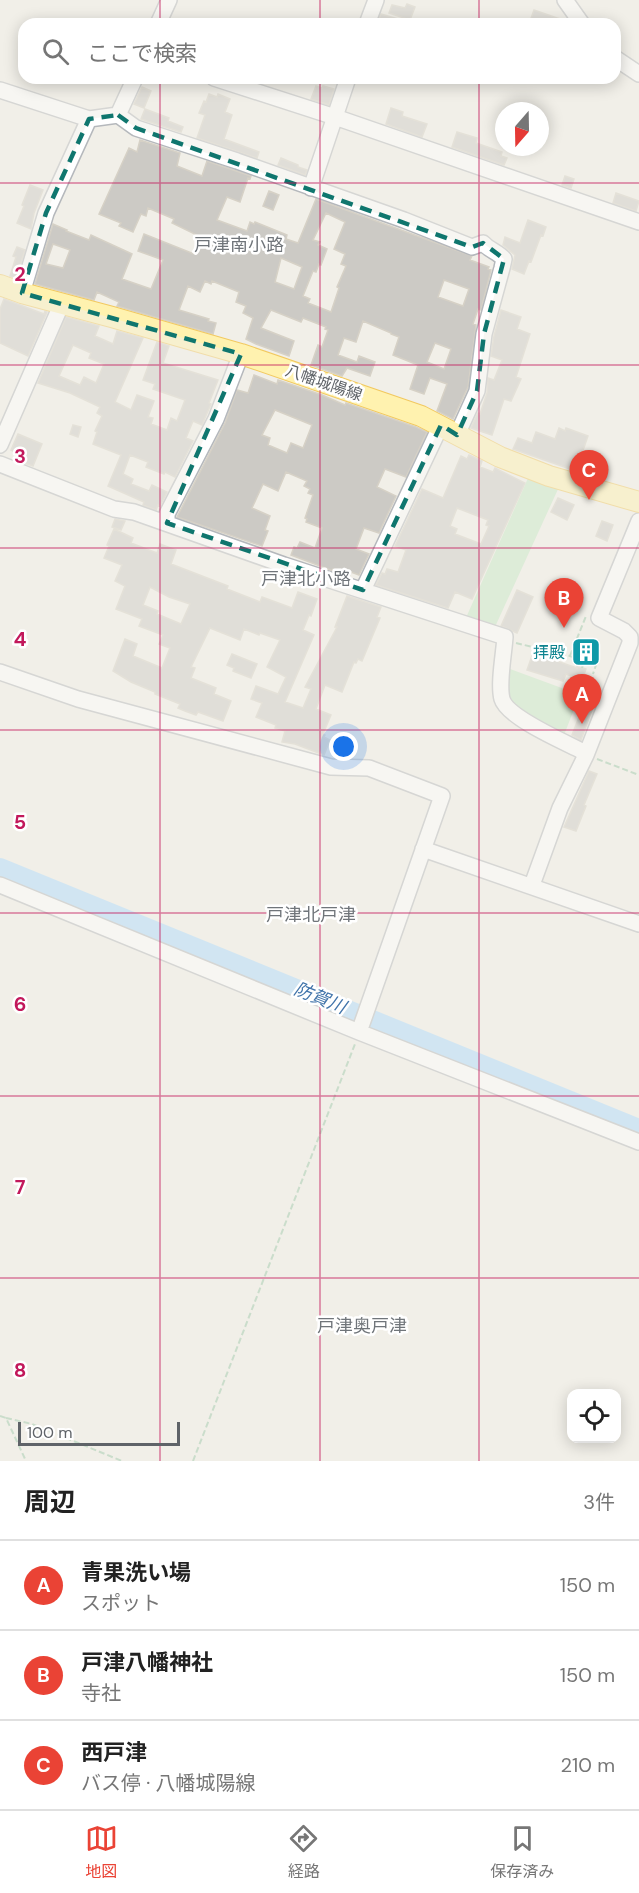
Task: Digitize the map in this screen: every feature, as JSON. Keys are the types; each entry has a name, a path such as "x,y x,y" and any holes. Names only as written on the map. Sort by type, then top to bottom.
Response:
{"main road":[{"name":"八幡城陽線","path":"0,285 241,354 421,416 500,457 549,476 639,502"}],"street":[{"path":"161,18 170,0"},
{"path":"369,18 376,0"},
{"path":"565,0 578,18"},
{"path":"621,62 639,74"},
{"path":"118,115 132,84"},
{"path":"233,84 639,222"},
{"path":"311,188 346,84"},
{"path":"0,90 89,119 118,115 136,128 404,220 472,247 483,243 504,259 484,334 477,391 449,430 363,590"},
{"path":"22,293 46,213 89,119"},
{"path":"0,445 62,303"},
{"path":"167,523 167,514 216,419 241,354"},
{"path":"0,464 114,508 134,512 284,565 505,637 501,692 505,707 586,755"},
{"path":"532,885 560,808 586,755 630,644 630,637 624,631 599,618 639,521"},
{"path":"0,672 78,699 331,767 369,768 442,796 359,1032"},
{"path":"423,849 639,924"},
{"path":"0,885 359,1032 639,1142"}],"path":[{"path":"570,656 585,617"},
{"path":"530,646 596,665 592,674"},
{"path":"582,668 584,660"},
{"path":"586,755 639,775"},
{"path":"193,1461 359,1032"},
{"path":"0,1416 32,1424 122,1461"},
{"path":"6,1418 26,1461"}],"highlighted area":[{"path":"118,115 136,128 472,247 483,243 504,259 484,334 477,391 457,435 441,425 363,590 167,523 241,354 22,293 46,213 89,119"}],"green space":[{"path":"529,476 559,487 494,629 465,620"},
{"path":"507,668 597,701 593,710 576,704 564,735 525,717 505,694"}],"building":[{"path":"407,4 415,7 411,18 389,13 392,5 405,8"},
{"path":"534,10 557,18 531,18"},
{"path":"381,14 394,18 379,18"},
{"path":"316,86 334,89 329,105 311,99"},
{"path":"142,87 151,91 144,108 134,104"},
{"path":"209,94 217,97 218,94 230,99 225,112 232,115 224,139 259,152 257,158 197,138 205,115 199,113"},
{"path":"391,108 403,112 402,116 427,124 422,137 386,124"},
{"path":"145,109 169,118 168,121 183,127 181,132 141,119"},
{"path":"457,132 477,138 476,143 495,150 495,156 507,158 504,165 452,147"},
{"path":"140,140 180,153 177,166 202,176 207,161 251,176 250,179 248,178 240,202 227,197 217,220 247,231 250,222 254,224 255,222 287,235 286,239 298,243 316,199 472,256 470,260 489,267 488,269 491,270 481,310 478,309 473,324 476,325 468,387 453,419 437,411 447,384 430,378 424,394 410,389 418,365 393,355 399,337 363,321 356,342 344,338 338,355 357,362 359,356 375,362 370,376 347,368 342,376 311,365 318,345 322,347 328,330 325,329 326,327 303,318 301,322 271,310 261,328 294,341 289,356 256,344 246,339 253,318 243,313 246,306 236,302 239,292 212,281 211,284 205,281 200,292 188,286 179,310 216,323 213,334 117,306 119,302 97,292 94,300 35,284 53,224 89,240 91,235 132,254 122,279 151,289 163,260 138,251 144,234 194,254 201,237 172,223 174,219 148,208 146,216 141,214 133,232 119,226 121,223 99,214 129,148 137,152","holes":["326,213 345,222 334,249 345,254 341,264 346,266 337,287 339,288 331,312 308,303 310,299 303,296 313,271 316,272 319,264 321,265 327,249 318,245 320,242 313,240","53,244 70,250 63,268 46,264","281,258 302,267 294,289 275,282","444,280 469,289 463,306 438,297","435,343 451,349 444,369 427,362"]},
{"path":"281,158 307,170 305,175 278,165"},
{"path":"565,176 574,179 571,188 562,185"},
{"path":"30,185 43,190 34,213 31,229 17,223"},
{"path":"269,191 279,195 273,210 263,206"},
{"path":"616,193 639,201 636,211 613,203"},
{"path":"528,220 546,227 524,274 512,269 515,255 503,245 505,237 520,243"},
{"path":"17,247 25,250 16,278 10,276"},
{"path":"4,299 44,314 45,311 47,312 28,356 0,343 0,309"},
{"path":"501,310 521,317 517,329 530,334 516,377 521,379 511,401 504,399 492,435 471,428 478,413 480,414 487,393 488,378 494,380 502,360 491,356"},
{"path":"66,317 99,326 95,336 113,344 117,331 143,338 115,402 131,410 137,395 154,401 148,417 153,418 151,424 167,430 171,418 177,421 185,400 153,389 155,384 143,380 157,342 169,346 163,363 218,380 202,425 193,421 186,438 193,441 175,477 146,467 148,462 130,455 123,474 133,479 131,484 149,491 152,485 167,492 156,510 108,486 121,455 93,444 97,432 95,431 102,416 97,413 100,407 70,393 38,383","holes":["73,345 91,353 89,358 104,364 96,383 84,377 80,385 59,376"]},
{"path":"254,375 277,384 278,380 427,432 406,477 385,469 377,487 396,496 379,533 364,528 356,549 369,554 359,575 351,572 350,575 333,569 333,571 291,555 294,547 297,548 300,542 315,548 322,528 306,522 305,518 313,495 308,493 310,489 304,486 307,481 286,472 278,491 263,484 252,508 270,516 265,530 268,531 262,546 177,517 225,423 237,390 248,393","holes":["275,410 312,425 303,448 291,443 287,453 268,445 270,438 262,435"]},
{"path":"73,425 81,427 78,437 70,434"},
{"path":"559,428 565,431 566,428 588,436 573,470 513,449 518,438 532,443 536,432 555,439"},
{"path":"18,434 42,444 33,466 19,461 22,455 11,450"},
{"path":"469,455 482,461 480,467 493,472 495,468 525,483 472,599 455,592 448,608 376,585 382,573 385,574 387,569 398,572 406,550 395,546 422,489 443,498 461,456 467,459","holes":["457,508 488,520 486,525 489,526 481,544 455,534 457,529 450,526"]},
{"path":"558,498 574,505 567,520 551,512"},
{"path":"115,519 125,521 121,530 112,527"},
{"path":"602,521 613,525 607,541 596,536"},
{"path":"114,529 133,538 131,543 157,553 160,544 176,550 171,564 228,586 227,589 260,602 262,597 292,608 298,592 317,599 303,630 314,635 285,702 303,708 311,689 305,687 337,627 335,627 347,596 381,607 377,617 380,618 362,661 358,659 356,663 354,662 342,692 325,685 316,709 331,715 323,734 330,740 324,755 295,744 282,742 285,731 256,717 262,703 251,699 256,686 278,694 286,677 267,667 280,640 244,629 240,640 210,628 191,667 195,668 191,678 216,688 214,694 231,701 223,721 178,708 180,704 155,694 113,671 125,639 137,644 133,656 162,668 170,648 159,644 163,635 139,626 142,619 116,609 125,586 115,581 122,565 104,558 109,546 107,545","holes":["150,587 190,604 181,624 143,605"]},
{"path":"517,590 533,597 517,633 501,626"},
{"path":"533,653 586,669 582,680 566,674 563,681 527,670"},
{"path":"232,654 257,664 251,678 233,671 234,668 227,665"},
{"path":"583,707 592,710 581,740 572,735"},
{"path":"589,771 597,774 576,831 564,827"}],"waterway":[{"name":"防賀川","path":"0,868 639,1129"}],"place":[{"name":"西戸津","path":"589,500"},
{"name":"戸津八幡神社","path":"564,628"},
{"name":"拝殿","path":"586,652"},
{"name":"青果洗い場","path":"582,724"}],"district":[{"name":"戸津南小路","path":"239,245"},
{"name":"戸津北小路","path":"306,579"},
{"name":"戸津北戸津","path":"311,915"},
{"name":"戸津奥戸津","path":"362,1326"}]}
